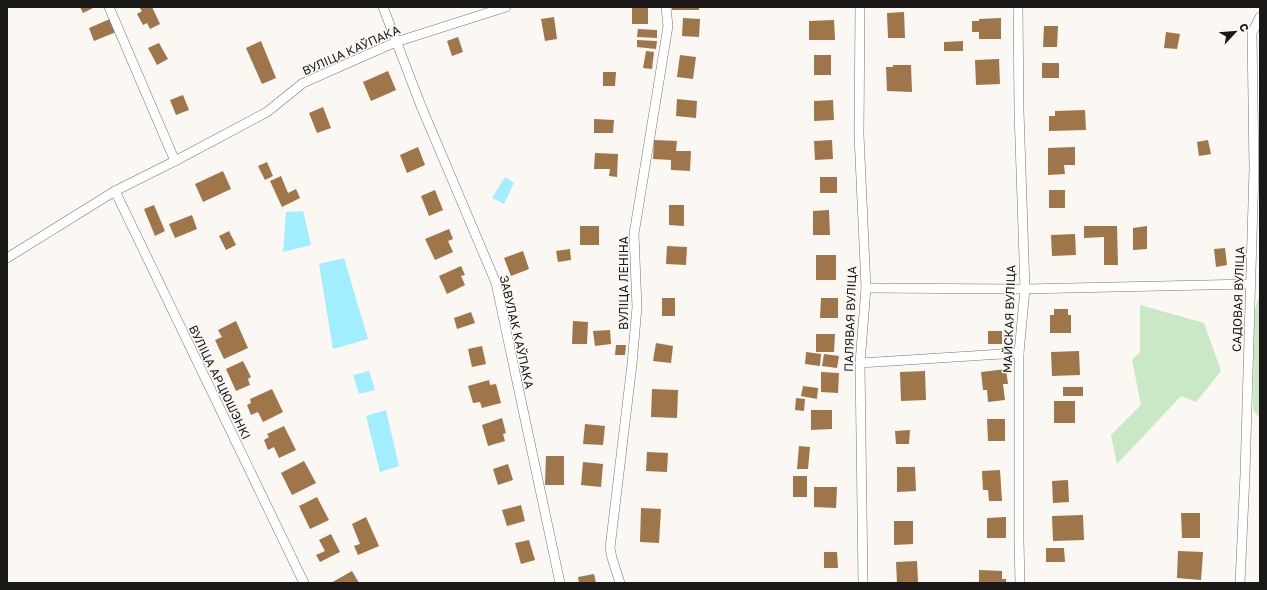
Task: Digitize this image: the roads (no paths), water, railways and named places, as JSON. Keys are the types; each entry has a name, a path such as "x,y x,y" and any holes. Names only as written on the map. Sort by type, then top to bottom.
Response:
{"street":[{"path":"109,7 175,161"},
{"name":"ЗАВУЛАК КАЎПАКА","path":"383,7 396,42 496,283 560,583"},
{"name":"ВУЛІЦА КАЎПАКА","path":"7,258 116,191 267,112 303,83 396,42 506,7"},
{"name":"ВУЛІЦА ЛЕНІНА","path":"623,582 612,558 610,548 632,364 637,307 634,234 668,26 666,7"},
{"name":"ПАЛЯВАЯ ВУЛІЦА","path":"860,7 859,135 866,288 860,363 862,583"},
{"name":"МАЙСКАЯ ВУЛІЦА","path":"1018,7 1019,111 1025,288 1019,353 1020,583"},
{"name":"САДОВАЯ ВУЛІЦА","path":"1240,583 1254,169 1252,33 1260,17"},
{"name":"ВУЛІЦА АРЦЮШЭНКІ","path":"116,191 304,583"},
{"path":"866,288 1025,288 1250,284"},
{"path":"860,363 1019,353"}],"water":[{"path":"505,177 514,183 504,204 492,198"},
{"path":"303,211 311,245 283,252 286,212"},
{"path":"344,258 368,339 333,349 319,264"},
{"path":"369,371 375,390 359,394 353,375"},
{"path":"386,410 399,466 380,472 366,416"}]}
